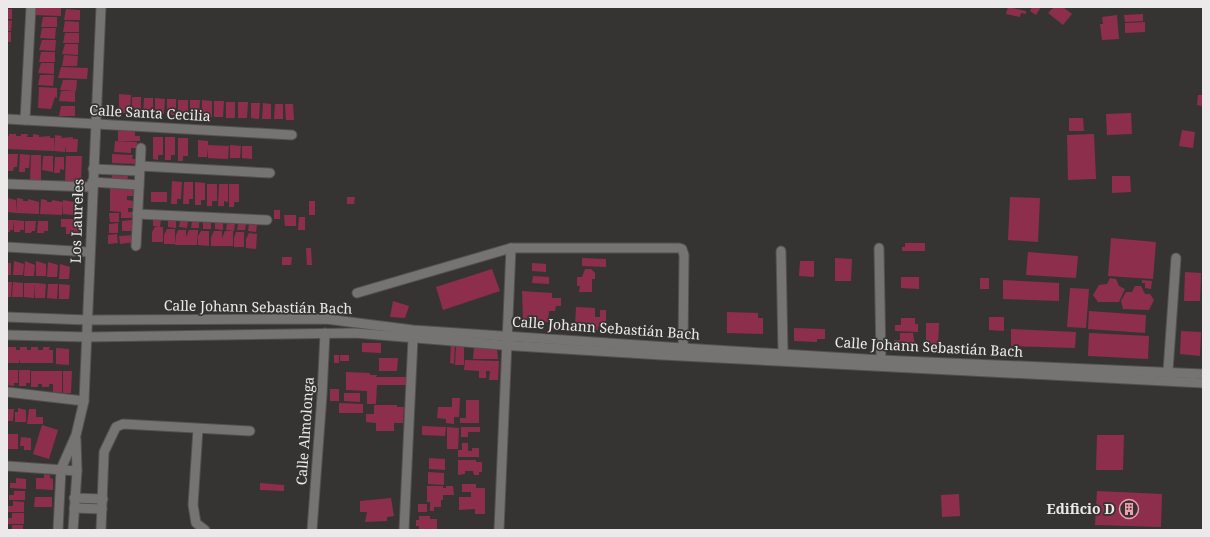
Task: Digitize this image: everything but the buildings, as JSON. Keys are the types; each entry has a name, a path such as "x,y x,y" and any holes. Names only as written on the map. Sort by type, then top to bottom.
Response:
{"street":[{"path":"25,120 31,7"},
{"name":"Los Laureles","path":"76,435 84,401 89,252 101,7"},
{"name":"Calle Santa Cecilia","path":"7,119 292,135"},
{"path":"136,246 141,148"},
{"path":"93,169 140,168 270,173"},
{"path":"7,184 139,184"},
{"path":"138,214 267,220"},
{"path":"7,247 89,252"},
{"path":"358,293 511,248 682,249 684,255 683,348"},
{"path":"499,530 511,248"},
{"path":"879,248 881,360"},
{"path":"781,251 783,353"},
{"path":"1168,371 1176,258"},
{"name":"Calle Johann Sebastián Bach","path":"7,317 87,320 326,319 508,341 880,367 1203,383"},
{"name":"Calle Almolonga","path":"312,530 325,333"},
{"name":"Calle Johann Sebastián Bach","path":"7,335 87,337 355,333 413,338 683,348 881,360 1168,371 1203,374"},
{"path":"404,530 413,338"},
{"path":"7,392 84,401"},
{"path":"101,530 104,452 116,427 123,424 250,432"},
{"path":"198,429 193,505 196,523 205,530"},
{"path":"58,530 61,469 76,435"},
{"path":"73,530 77,471 76,435"},
{"path":"7,466 77,471"},
{"path":"74,498 103,499"},
{"path":"74,508 102,509"}],"place":[{"name":"Edificio D","path":"1129,509"}]}
